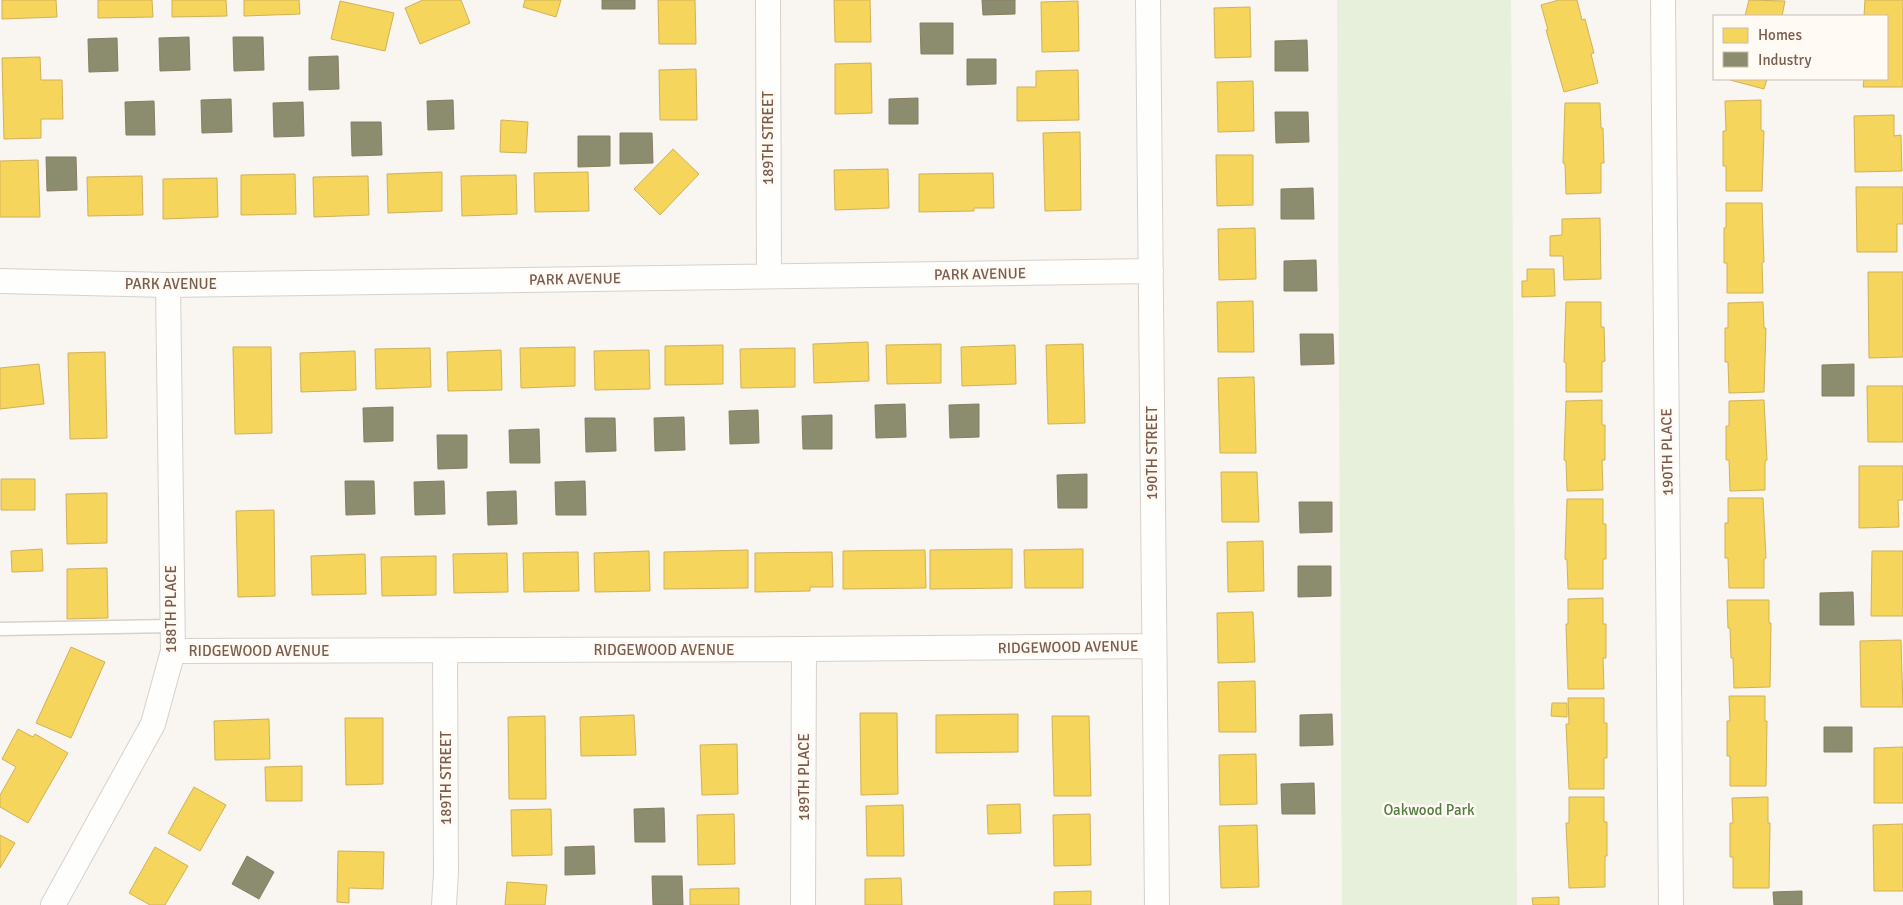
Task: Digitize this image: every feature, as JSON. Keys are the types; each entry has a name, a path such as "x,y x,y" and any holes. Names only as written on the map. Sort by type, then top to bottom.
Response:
{"street":[{"name":"189TH STREET","path":"768,0 769,276"},
{"name":"190TH STREET","path":"1148,0 1157,905"},
{"name":"190TH PLACE","path":"1663,0 1671,905"},
{"name":"PARK AVENUE","path":"0,281 168,285 1151,272"},
{"name":"188TH PLACE","path":"53,905 153,724 173,651 168,285"},
{"name":"RIDGEWOOD AVENUE","path":"173,651 1154,646"},
{"name":"189TH PLACE","path":"803,905 804,649"},
{"name":"189TH STREET","path":"444,905 446,873 445,651"}],"lane":[{"path":"0,629 172,626"}],"green space":[{"name":"Oakwood Park","path":"1337,0 1511,0 1517,905 1342,905"}],"building: Homes":[{"path":"2,0 56,0 57,17 2,19"},
{"path":"98,0 152,0 153,17 98,18"},
{"path":"172,0 226,0 227,16 172,17"},
{"path":"244,0 299,0 300,14 244,16"},
{"path":"423,0 461,0 470,23 420,44 405,8"},
{"path":"525,0 561,0 556,17 523,7"},
{"path":"658,0 695,0 696,44 659,44"},
{"path":"834,0 870,0 871,42 835,42"},
{"path":"1559,0 1577,0 1582,20 1585,19 1594,53 1591,54 1598,83 1564,92 1546,30 1548,30 1541,5"},
{"path":"1749,0 1785,1 1782,15 1745,15"},
{"path":"1865,0 1903,0 1903,87 1863,87 1864,80 1888,80 1888,15 1864,15"},
{"path":"340,1 394,13 385,51 331,39"},
{"path":"1078,1 1079,51 1042,52 1041,2"},
{"path":"1250,7 1251,57 1215,58 1214,8"},
{"path":"40,57 41,80 62,80 63,119 41,119 41,138 4,139 2,58"},
{"path":"871,63 872,113 835,114 835,64"},
{"path":"696,69 697,120 660,120 659,70"},
{"path":"1078,70 1079,120 1017,121 1017,87 1036,87 1036,71"},
{"path":"1730,80 1767,80 1764,89"},
{"path":"1253,81 1254,131 1218,132 1217,82"},
{"path":"1761,100 1761,130 1764,131 1762,191 1726,191 1726,166 1723,166 1723,131 1726,131 1725,101"},
{"path":"1565,103 1600,103 1604,163 1601,163 1601,193 1566,194 1565,164 1563,163"},
{"path":"1894,115 1894,136 1901,135 1902,171 1855,172 1854,116"},
{"path":"501,120 528,122 526,153 500,152"},
{"path":"1080,132 1081,210 1045,211 1043,133"},
{"path":"673,149 699,174 660,215 634,189"},
{"path":"1216,155 1253,155 1253,205 1217,206"},
{"path":"38,160 40,217 0,217 0,161"},
{"path":"888,169 889,208 835,210 834,170"},
{"path":"442,172 442,211 388,213 387,174"},
{"path":"588,172 589,211 535,212 534,173"},
{"path":"993,173 994,208 974,208 974,211 919,212 919,174"},
{"path":"295,174 296,214 241,215 241,175"},
{"path":"516,175 517,214 462,216 461,176"},
{"path":"142,176 143,215 88,216 87,177"},
{"path":"368,176 369,215 314,217 313,177"},
{"path":"217,178 218,217 163,219 163,179"},
{"path":"1856,187 1903,187 1903,224 1897,224 1897,252 1857,252"},
{"path":"1726,203 1762,203 1763,293 1727,293 1727,263 1724,263"},
{"path":"1600,218 1601,279 1564,280 1563,256 1550,256 1550,236 1562,235 1562,219"},
{"path":"1255,228 1256,279 1219,280 1218,229"},
{"path":"1527,269 1554,269 1555,296 1522,297 1522,281 1527,281"},
{"path":"1868,272 1903,272 1903,357 1869,358"},
{"path":"1253,301 1254,352 1218,352 1217,302"},
{"path":"1566,302 1601,302 1601,327 1604,327 1605,361 1602,362 1602,392 1566,392 1566,363 1564,362"},
{"path":"1763,302 1764,328 1766,328 1764,392 1729,393 1728,362 1725,362 1725,328 1728,328 1728,303"},
{"path":"868,342 869,381 814,383 813,344"},
{"path":"941,344 941,383 887,384 886,345"},
{"path":"1083,344 1085,423 1048,424 1046,345"},
{"path":"723,345 723,384 665,385 665,346"},
{"path":"1015,345 1016,384 962,386 961,347"},
{"path":"233,347 271,347 272,433 235,434"},
{"path":"575,347 575,386 521,388 520,348"},
{"path":"430,348 431,387 376,389 375,349"},
{"path":"795,348 795,387 741,388 740,349"},
{"path":"501,350 502,390 448,391 447,352"},
{"path":"649,350 650,389 595,390 594,351"},
{"path":"355,351 356,390 301,392 300,353"},
{"path":"105,352 107,438 70,439 68,353"},
{"path":"39,364 44,404 0,409 0,368"},
{"path":"1254,377 1256,453 1220,453 1218,378"},
{"path":"1867,386 1903,386 1903,442 1868,442"},
{"path":"1602,400 1602,425 1605,425 1605,460 1602,460 1603,490 1567,491 1566,461 1564,460 1566,401"},
{"path":"1764,400 1767,460 1765,461 1765,490 1730,491 1729,460 1726,460 1726,426 1729,426 1729,401"},
{"path":"1859,466 1903,466 1903,500 1898,500 1899,527 1859,528"},
{"path":"1221,472 1257,472 1259,522 1222,522"},
{"path":"1,479 35,479 35,510 1,510"},
{"path":"107,493 107,543 67,544 66,494"},
{"path":"1728,498 1763,498 1766,558 1764,559 1764,588 1729,588 1728,558 1725,558 1725,523 1728,523"},
{"path":"1567,499 1603,499 1603,524 1606,524 1606,559 1603,559 1603,589 1568,589 1567,560 1565,559"},
{"path":"274,510 275,596 238,597 236,511"},
{"path":"1263,541 1264,591 1228,592 1227,542"},
{"path":"42,549 43,571 12,572 11,551"},
{"path":"1012,549 1012,588 930,589 930,550"},
{"path":"1083,549 1083,588 1025,588 1024,550"},
{"path":"748,550 748,588 664,589 664,552"},
{"path":"925,550 926,588 843,589 843,551"},
{"path":"649,551 650,591 595,592 594,553"},
{"path":"1872,551 1903,551 1903,616 1871,616"},
{"path":"578,552 579,591 524,592 523,553"},
{"path":"832,552 833,587 810,587 810,591 755,592 755,553"},
{"path":"507,553 508,592 454,593 453,554"},
{"path":"365,554 366,594 312,595 311,556"},
{"path":"436,556 436,595 382,596 381,557"},
{"path":"107,568 108,618 67,619 67,569"},
{"path":"1603,598 1603,624 1606,624 1606,658 1603,658 1604,689 1568,689 1566,624 1568,624 1568,599"},
{"path":"1727,600 1769,600 1769,623 1771,623 1770,687 1734,688"},
{"path":"1253,612 1255,662 1218,663 1217,613"},
{"path":"1901,640 1903,707 1861,707 1860,641"},
{"path":"71,647 105,662 71,738 36,723"},
{"path":"1255,681 1256,732 1219,732 1218,682"},
{"path":"1729,696 1765,696 1765,721 1767,721 1766,786 1730,786 1730,756 1727,756 1727,721 1730,721"},
{"path":"1568,698 1604,698 1604,723 1607,723 1607,758 1604,758 1604,789 1569,789 1566,724 1569,724"},
{"path":"1552,703 1567,703 1567,717 1551,716"},
{"path":"860,713 897,713 898,794 861,795"},
{"path":"1018,714 1018,752 936,753 936,715"},
{"path":"634,715 636,755 581,756 580,717"},
{"path":"545,716 546,799 509,799 508,717"},
{"path":"1052,716 1089,716 1091,796 1054,796"},
{"path":"345,718 383,718 383,784 346,785"},
{"path":"269,719 270,759 215,760 214,721"},
{"path":"18,729 33,737 35,734 68,753 28,823 0,807 0,795 16,767 2,759"},
{"path":"737,744 738,794 702,795 700,745"},
{"path":"1903,747 1903,803 1874,803 1874,748"},
{"path":"1256,754 1257,804 1220,805 1219,755"},
{"path":"302,766 302,801 266,801 265,767"},
{"path":"194,787 226,805 200,851 168,833"},
{"path":"1569,797 1604,797 1604,822 1607,822 1605,887 1569,888 1566,823 1569,823"},
{"path":"1768,797 1768,823 1770,823 1769,888 1733,888 1733,857 1730,857 1730,823 1733,823 1732,798"},
{"path":"1020,804 1021,833 988,834 987,805"},
{"path":"903,805 904,856 867,856 866,806"},
{"path":"551,809 552,855 512,856 511,810"},
{"path":"734,814 735,864 698,865 697,815"},
{"path":"1090,814 1091,865 1054,866 1053,815"},
{"path":"1903,824 1903,891 1874,891 1873,825"},
{"path":"1257,825 1259,887 1221,888 1219,826"},
{"path":"0,835 15,843 0,868"},
{"path":"155,847 188,866 165,905 150,905 129,893"},
{"path":"338,851 384,852 383,889 349,888 349,903 337,902"},
{"path":"901,878 902,905 865,905 865,879"},
{"path":"507,882 547,885 545,905 505,905"},
{"path":"739,888 739,905 690,905 690,889"},
{"path":"1091,891 1091,905 1054,905 1054,892"},
{"path":"1559,897 1559,905 1533,905 1532,898"}],"building: Industry":[{"path":"602,0 635,0 635,9 602,9"},
{"path":"982,0 1015,0 1015,14 983,15"},
{"path":"920,23 953,23 953,54 921,54"},
{"path":"189,37 190,70 160,71 159,38"},
{"path":"233,37 263,37 264,70 234,71"},
{"path":"117,38 118,71 89,72 88,39"},
{"path":"1307,40 1308,71 1275,71 1275,41"},
{"path":"338,56 339,89 309,90 309,57"},
{"path":"967,59 996,59 996,84 967,85"},
{"path":"918,98 918,124 889,124 889,99"},
{"path":"231,99 232,132 202,133 201,100"},
{"path":"453,100 454,129 428,130 427,101"},
{"path":"154,101 155,135 126,135 125,102"},
{"path":"303,102 304,136 274,137 273,103"},
{"path":"1275,112 1308,112 1309,142 1276,143"},
{"path":"351,122 381,122 382,155 352,156"},
{"path":"620,133 652,133 653,163 620,164"},
{"path":"578,136 610,136 610,166 578,167"},
{"path":"46,157 76,157 77,190 47,191"},
{"path":"1313,188 1314,219 1281,219 1281,189"},
{"path":"1316,260 1317,291 1284,291 1284,261"},
{"path":"1300,334 1333,334 1334,364 1301,365"},
{"path":"1854,364 1854,396 1822,396 1822,365"},
{"path":"905,404 906,437 876,438 875,405"},
{"path":"979,404 979,437 950,438 949,405"},
{"path":"393,407 393,441 364,442 363,408"},
{"path":"758,410 759,443 730,444 729,411"},
{"path":"832,415 832,449 803,449 802,416"},
{"path":"684,417 685,450 655,451 654,418"},
{"path":"585,418 615,418 616,451 586,452"},
{"path":"539,429 540,463 510,463 509,430"},
{"path":"437,435 467,435 467,468 438,469"},
{"path":"1087,474 1087,508 1058,508 1057,475"},
{"path":"345,481 374,481 375,514 346,515"},
{"path":"444,481 445,514 415,515 414,482"},
{"path":"585,481 586,515 556,515 555,482"},
{"path":"516,491 517,524 488,525 487,492"},
{"path":"1299,502 1332,502 1332,532 1300,533"},
{"path":"1298,566 1331,566 1331,596 1298,597"},
{"path":"1853,592 1854,625 1820,625 1820,593"},
{"path":"1332,714 1333,745 1300,746 1300,715"},
{"path":"1824,727 1852,727 1852,752 1824,752"},
{"path":"1314,783 1315,814 1282,814 1281,784"},
{"path":"664,808 665,842 635,842 634,809"},
{"path":"594,846 595,874 565,875 565,847"},
{"path":"247,856 274,872 259,899 232,884"},
{"path":"652,876 682,876 683,905 653,905"},
{"path":"1802,891 1802,905 1774,905 1773,892"}]}
